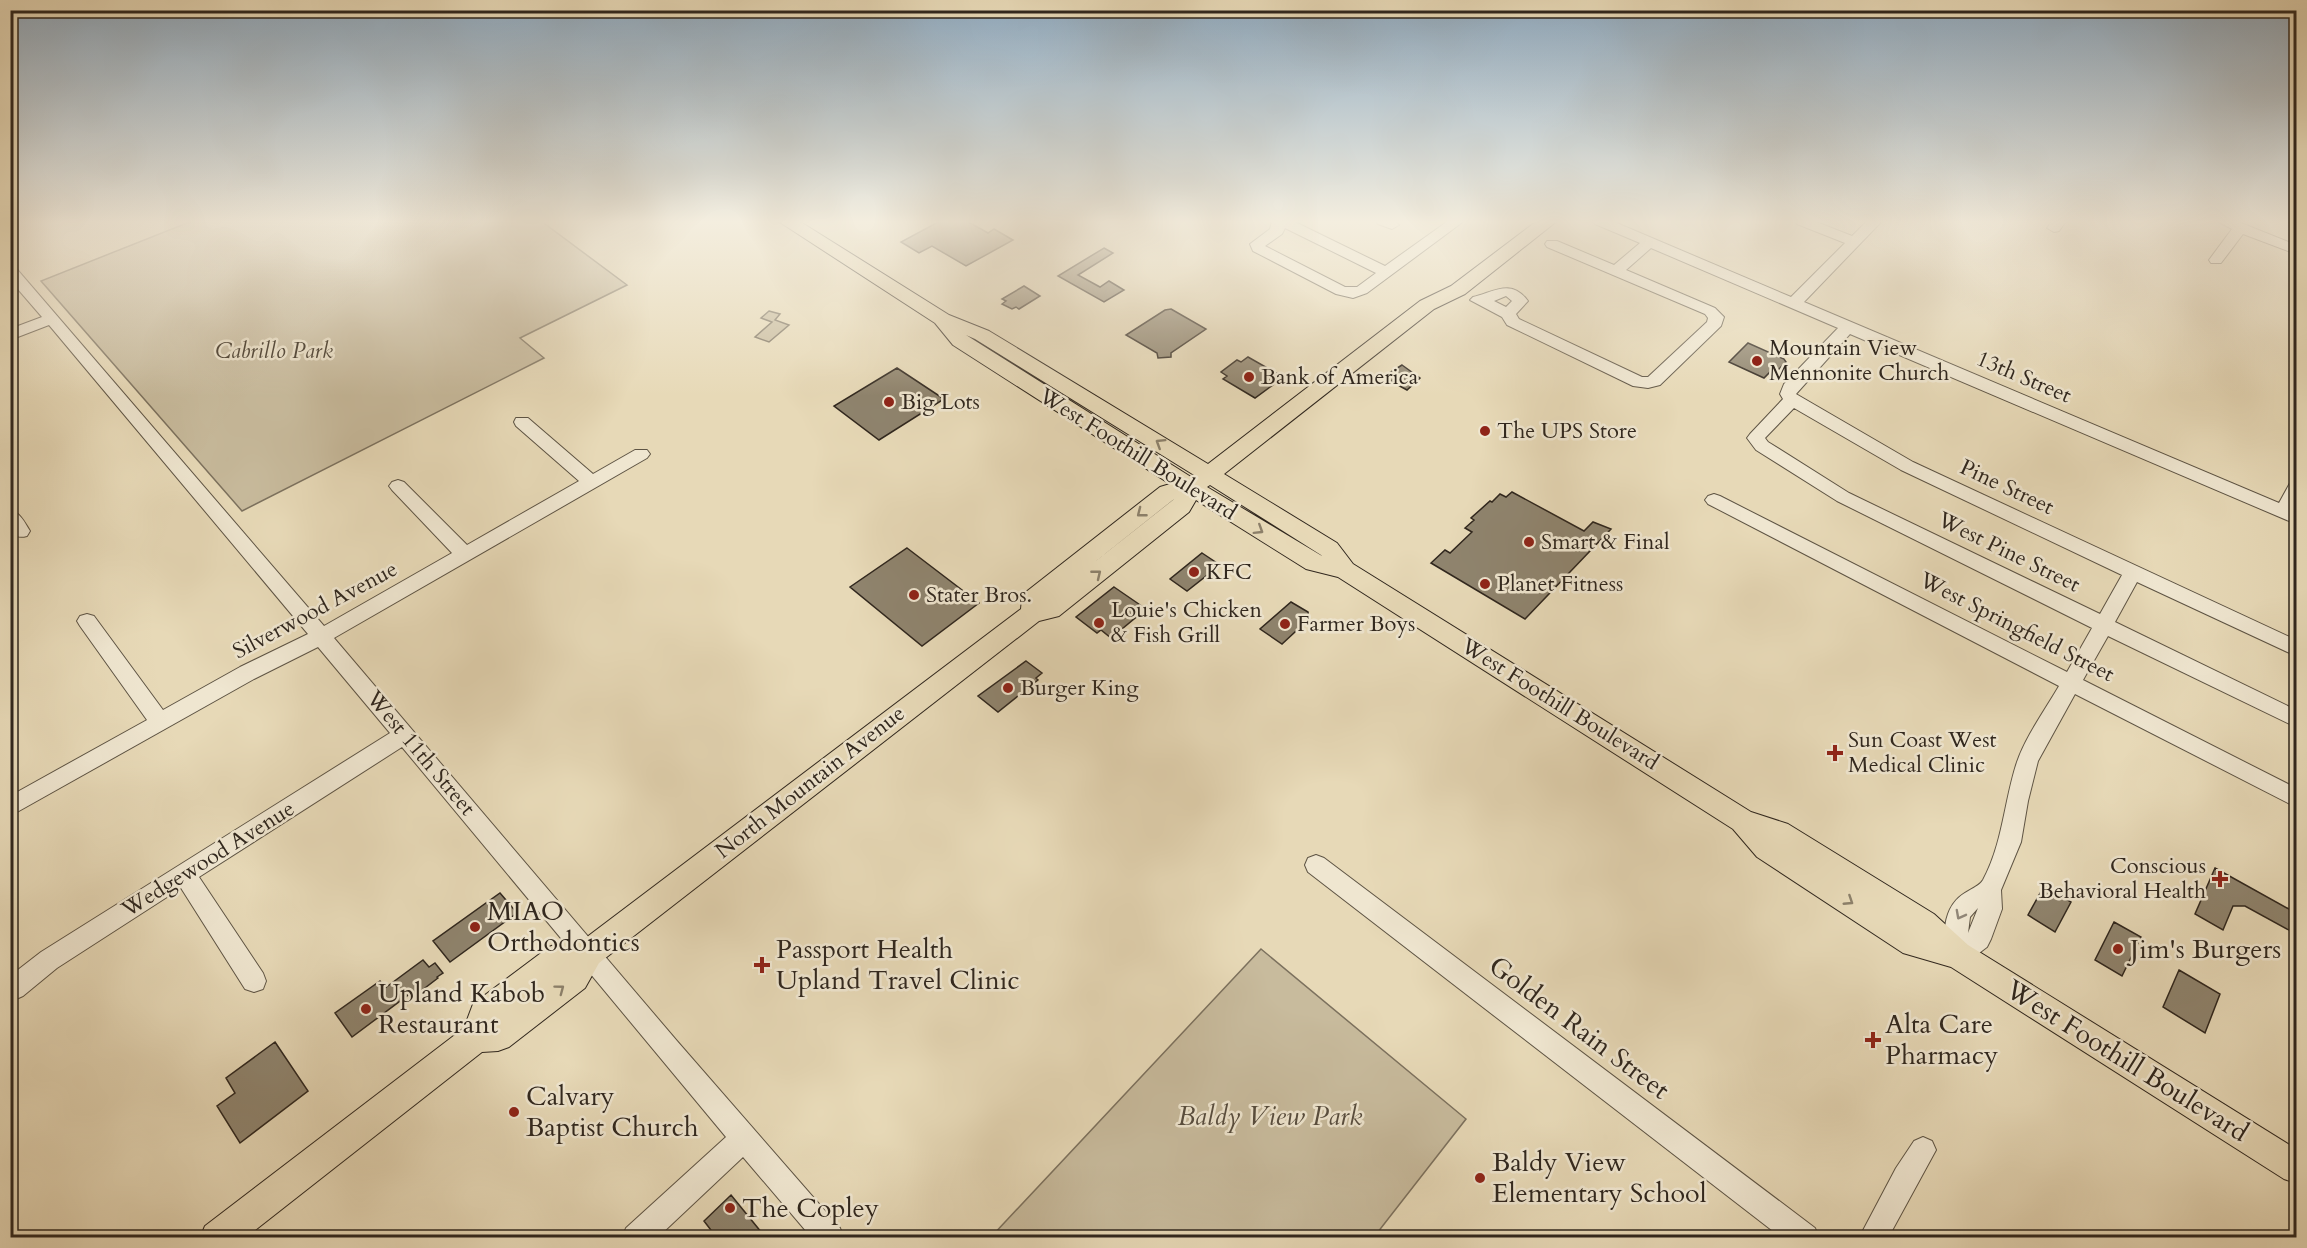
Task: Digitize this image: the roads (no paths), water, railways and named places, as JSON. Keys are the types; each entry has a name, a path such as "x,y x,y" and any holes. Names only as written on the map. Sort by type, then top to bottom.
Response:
{"main road":[{"name":"West Foothill Boulevard","path":"879,279 942,319 960,341 1201,481 1314,563 1345,570 1743,821 1767,848 1913,943 1958,955 2296,1167"},
{"name":"North Mountain Avenue","path":"1427,305 1440,285 1448,279"},
{"name":"North Mountain Avenue","path":"217,1238 476,1038 498,1036 575,978 589,953 1033,613 1051,610 1181,506 1201,481 1427,305 1458,290 1472,279"}],"street":[{"name":"West 11th Street","path":"18,279 830,1238"},
{"path":"1318,279 1341,291 1353,293 1362,290 1376,279"},
{"path":"1480,301 1508,314 1513,322 1639,382 1648,383 1654,381 1715,323 1716,317 1710,311 1681,297 1634,279"},
{"name":"13th Street","path":"1738,279 2290,515"},
{"path":"1794,303 1818,279"},
{"path":"10,335 51,319"},
{"path":"1792,400 1788,394 1790,388 1849,326"},
{"name":"Pine Street","path":"1792,400 1907,466 2296,648"},
{"name":"West Pine Street","path":"1792,400 1756,438 1762,446 1843,497 2296,719"},
{"path":"522,422 592,483"},
{"name":"Silverwood Avenue","path":"10,807 247,674 322,636 641,454"},
{"path":"398,486 465,555"},
{"path":"2290,515 2296,487"},
{"name":"West Springfield Street","path":"1714,500 2296,798"},
{"path":"1958,955 1979,939 1990,909 1990,890 2010,842 2017,801 2028,760 2133,573"},
{"path":"87,621 160,722"},
{"name":"Wedgewood Avenue","path":"14,988 49,960 405,734"},
{"name":"Golden Rain Street","path":"1316,865 1805,1238"},
{"path":"184,873 254,981"},
{"path":"636,1238 744,1138"},
{"path":"1873,1238 1905,1177 1923,1150"}],"place":[{"name":"Mountain View Mennonite Church","path":"1757,361"},
{"name":"Bank of America","path":"1249,377"},
{"name":"Big Lots","path":"889,402"},
{"name":"The UPS Store","path":"1485,431"},
{"name":"Smart & Final","path":"1529,542"},
{"name":"KFC","path":"1194,572"},
{"name":"Planet Fitness","path":"1485,584"},
{"name":"Stater Bros.","path":"914,595"},
{"name":"Louie's Chicken & Fish Grill","path":"1099,623"},
{"name":"Farmer Boys","path":"1285,624"},
{"name":"Burger King","path":"1008,688"},
{"name":"Sun Coast West Medical Clinic","path":"1835,753"},
{"name":"Conscious Behavioral Health","path":"2220,879"},
{"name":"MIAO Orthodontics","path":"475,927"},
{"name":"Jim's Burgers","path":"2118,949"},
{"name":"Passport Health Upland Travel Clinic","path":"762,965"},
{"name":"Upland Kabob Restaurant","path":"366,1009"},
{"name":"Alta Care Pharmacy","path":"1873,1040"},
{"name":"Calvary Baptist Church","path":"514,1112"},
{"name":"Baldy View Elementary School","path":"1480,1178"},
{"name":"The Copley","path":"730,1208"}],"park label":[{"name":"Cabrillo Park","path":"274,351"},
{"name":"Baldy View Park","path":"1270,1116"}]}
